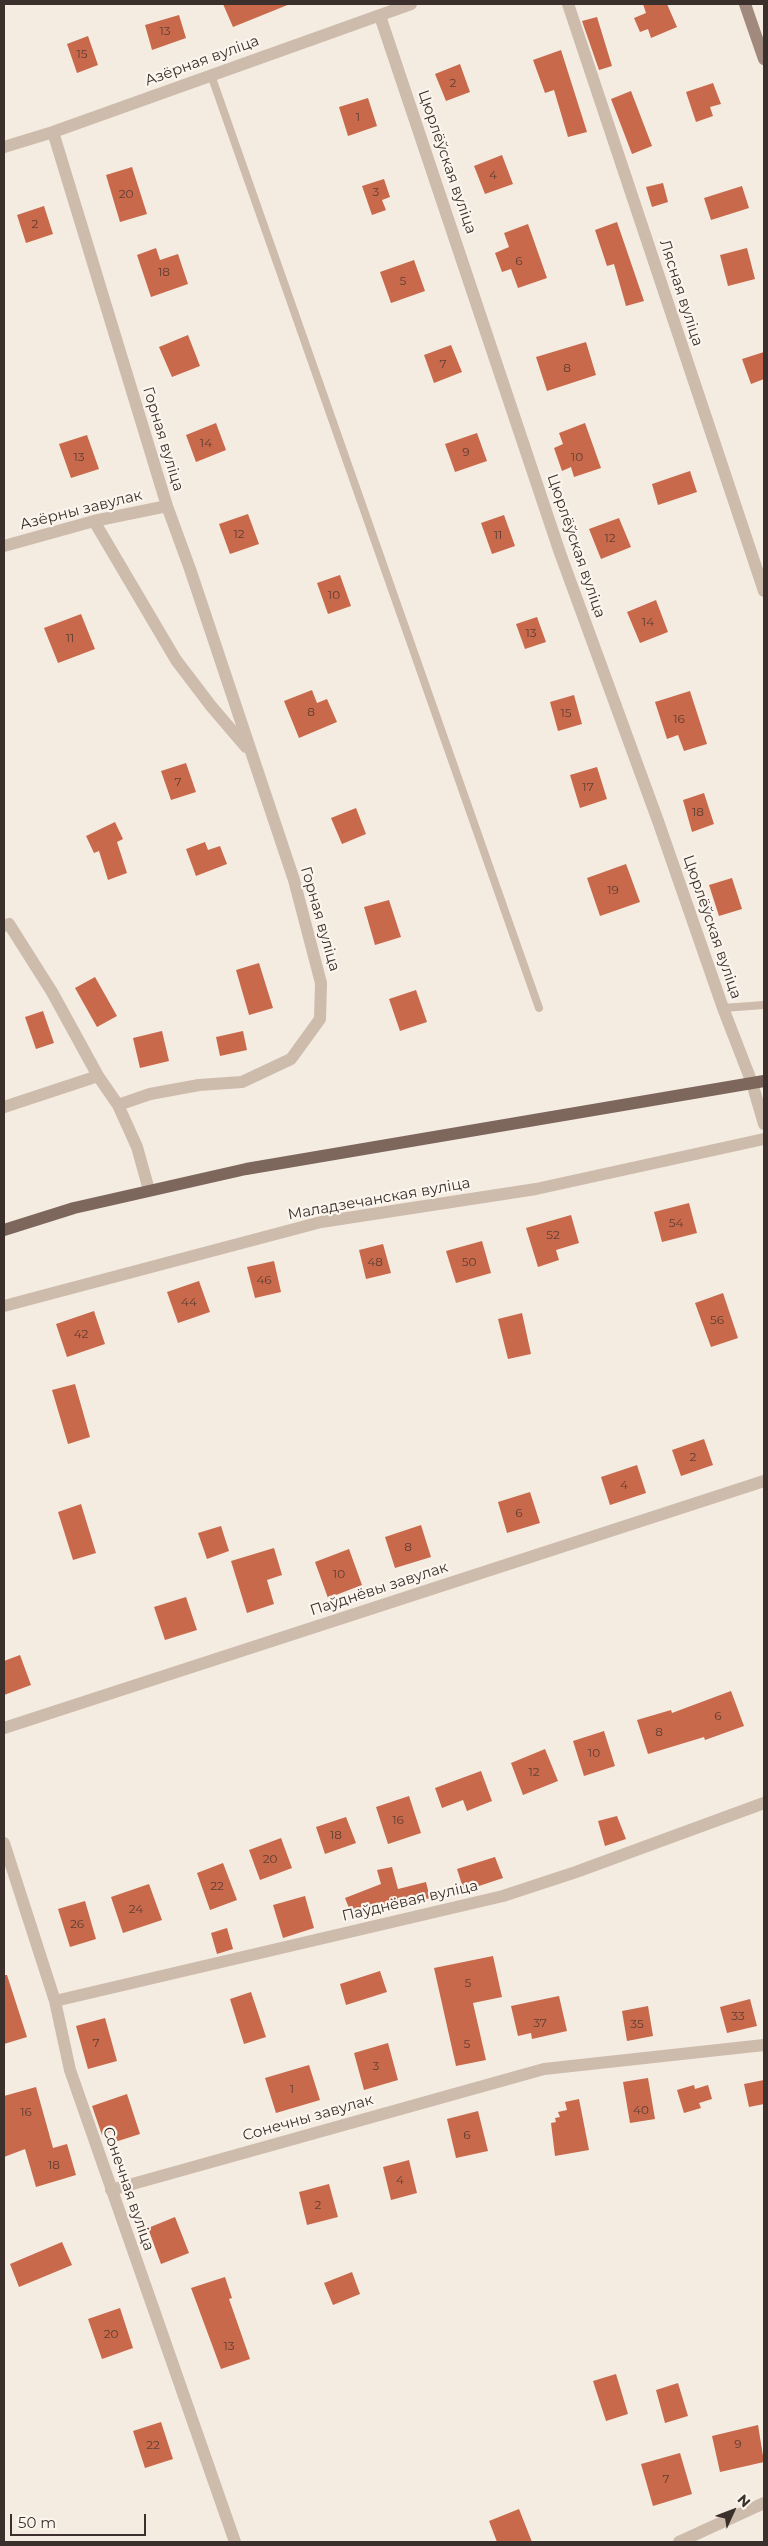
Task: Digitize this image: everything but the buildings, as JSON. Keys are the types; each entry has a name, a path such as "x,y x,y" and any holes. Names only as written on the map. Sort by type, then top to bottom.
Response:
{"main road":[{"path":"4,1230 74,1208 246,1169 758,1082"}],"street":[{"name":"Азёрная вуліца","path":"4,146 53,132 411,4"},
{"name":"Лясная вуліца","path":"568,4 764,591"},
{"path":"745,4 764,59"},
{"name":"Цюрлёўская вуліца","path":"380,16 560,553 658,821 723,1008 758,1082 764,1124"},
{"name":"Горная вуліца","path":"53,132 167,506 190,569 294,880 321,983 320,1018 291,1059 242,1082 199,1084 150,1094 118,1105"},
{"name":"Азёрны завулак","path":"4,546 94,521 167,506"},
{"name":"Горная вуліца","path":"94,521 176,660 211,706 251,753"},
{"path":"6,925 52,992 98,1076 118,1105 137,1148 149,1190"},
{"path":"4,1107 98,1076"},
{"name":"Маладзечанская вуліца","path":"4,1306 321,1222 536,1189 764,1139"},
{"name":"Паўднёвы завулак","path":"4,1728 764,1481"},
{"name":"Паўднёвая вуліца","path":"55,2001 503,1896 576,1872 764,1802"},
{"name":"Сонечная вуліца","path":"4,1843 55,2001 70,2070 235,2542"},
{"name":"Сонечны завулак","path":"111,2190 544,2069 764,2045"},
{"path":"679,2542 764,2503"}],"lane":[{"path":"211,75 539,1008"},
{"path":"723,1008 764,1005"}]}
